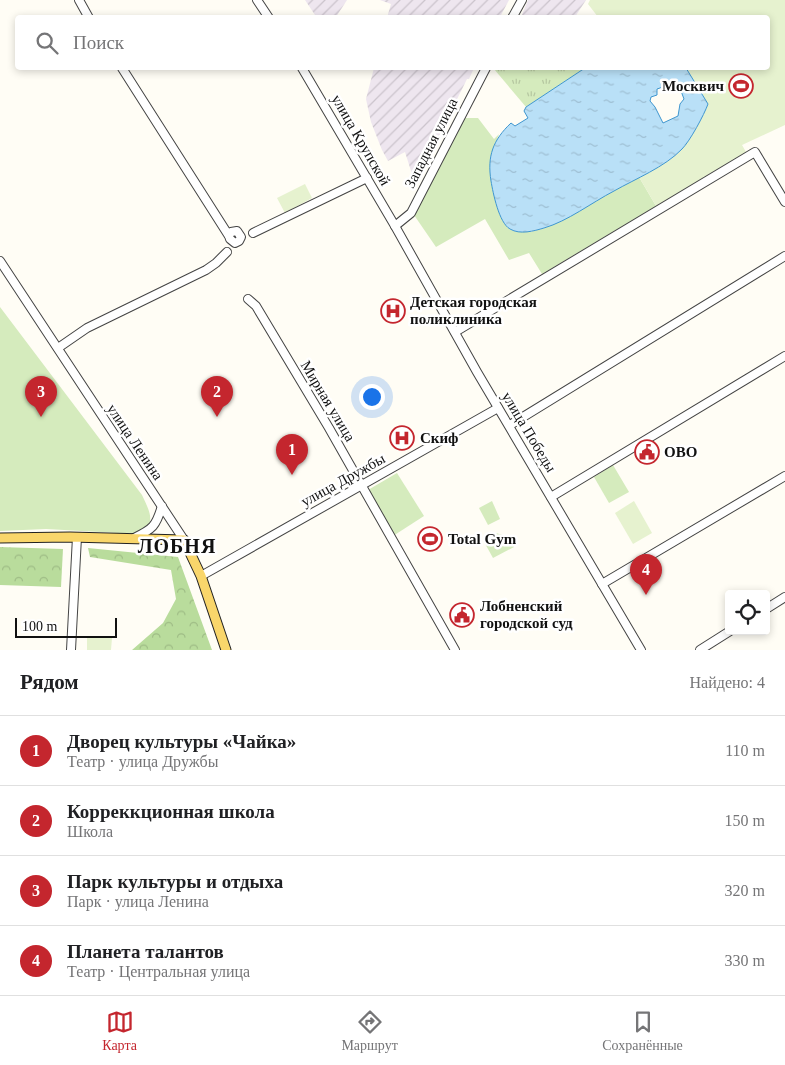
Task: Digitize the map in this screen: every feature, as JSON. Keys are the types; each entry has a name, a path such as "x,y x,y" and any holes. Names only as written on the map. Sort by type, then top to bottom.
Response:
{"main road":[{"path":"0,538 77,537 184,540"},
{"name":"улица Ленина","path":"184,540 201,576 226,650"}],"street":[{"path":"79,0 88,15"},
{"path":"257,0 267,15"},
{"path":"514,15 522,0"},
{"path":"123,70 217,219 235,237"},
{"name":"улица Крупской","path":"303,70 396,226"},
{"name":"Западная улица","path":"396,226 410,213 485,70"},
{"path":"455,332 754,152 785,202"},
{"path":"58,348 87,328 206,270 227,252 235,237 253,233 367,178"},
{"name":"улица Победы","path":"396,226 498,408 510,425 641,650"},
{"path":"510,425 785,256"},
{"name":"улица Ленина","path":"0,261 184,540"},
{"name":"Мирная улица","path":"248,299 256,306 329,428 455,650"},
{"path":"551,497 785,356"},
{"name":"улица Дружбы","path":"201,576 498,408"},
{"path":"602,584 785,476"},
{"path":"134,538 148,532 158,522 162,506"},
{"path":"71,650 77,537"},
{"path":"770,606 785,597"},
{"path":"700,650 725,634"}],"shaded area":[{"path":"305,0 347,0 337,15 315,15"},
{"path":"380,0 509,0 501,15 388,15 391,4"},
{"path":"528,0 586,0 576,15 522,15"},
{"path":"373,70 473,70 418,178 412,174 405,152 388,161 371,122 366,99"}],"green space":[{"name":"Москвич","path":"590,0 785,0 785,125 742,145 746,152 656,206 639,177 668,161 682,149 697,127 708,104 687,70 770,70 770,15 596,15 588,4"},
{"path":"495,70 582,70 526,107"},
{"path":"464,118 478,118 494,139 499,134 490,159 500,214 509,229 517,232 530,232 545,228 639,177 656,206 542,274 529,253 509,260 485,219 436,247 414,215"},
{"path":"305,184 312,198 285,213 277,198"},
{"path":"0,307 142,495 148,507 150,518 150,523 143,531 136,534 46,529 0,531"},
{"path":"613,465 629,492 609,503 594,477"},
{"path":"397,473 424,516 393,536 368,490"},
{"path":"492,501 500,519 488,525 479,508"},
{"path":"634,501 652,533 633,544 615,513"},
{"path":"496,533 509,537 514,547 493,558 483,540"},
{"path":"0,547 63,549 61,587 0,585"},
{"path":"88,548 178,557 212,650 132,650 163,623 176,599 171,570 90,557"},
{"path":"87,637 112,638 111,650 87,650"}],"water":[{"path":"582,70 687,70 708,104 689,140 682,149 667,161 562,221 540,229 523,232 510,229 503,221 493,193 490,164 496,142 505,129 511,123 515,126 528,118 524,111 526,107","holes":["666,86 673,90 681,91 684,99 680,104 678,116 663,123 650,101 651,97 657,95 657,89"]}],"place":[{"name":"Москвич","path":"741,86"},
{"name":"Детская городская поликлиника","path":"393,311"},
{"name":"Парк культуры и отдыха","path":"41,417"},
{"name":"Корреккционная школа","path":"217,417"},
{"name":"Скиф","path":"402,438"},
{"name":"ОВО","path":"647,452"},
{"name":"Дворец культуры «Чайка»","path":"292,475"},
{"name":"Total Gym","path":"430,539"},
{"name":"Планета талантов","path":"646,595"},
{"name":"Лобненский городской суд","path":"462,615"}],"district":[{"name":"ЛОБНЯ","path":"177,546"}]}
